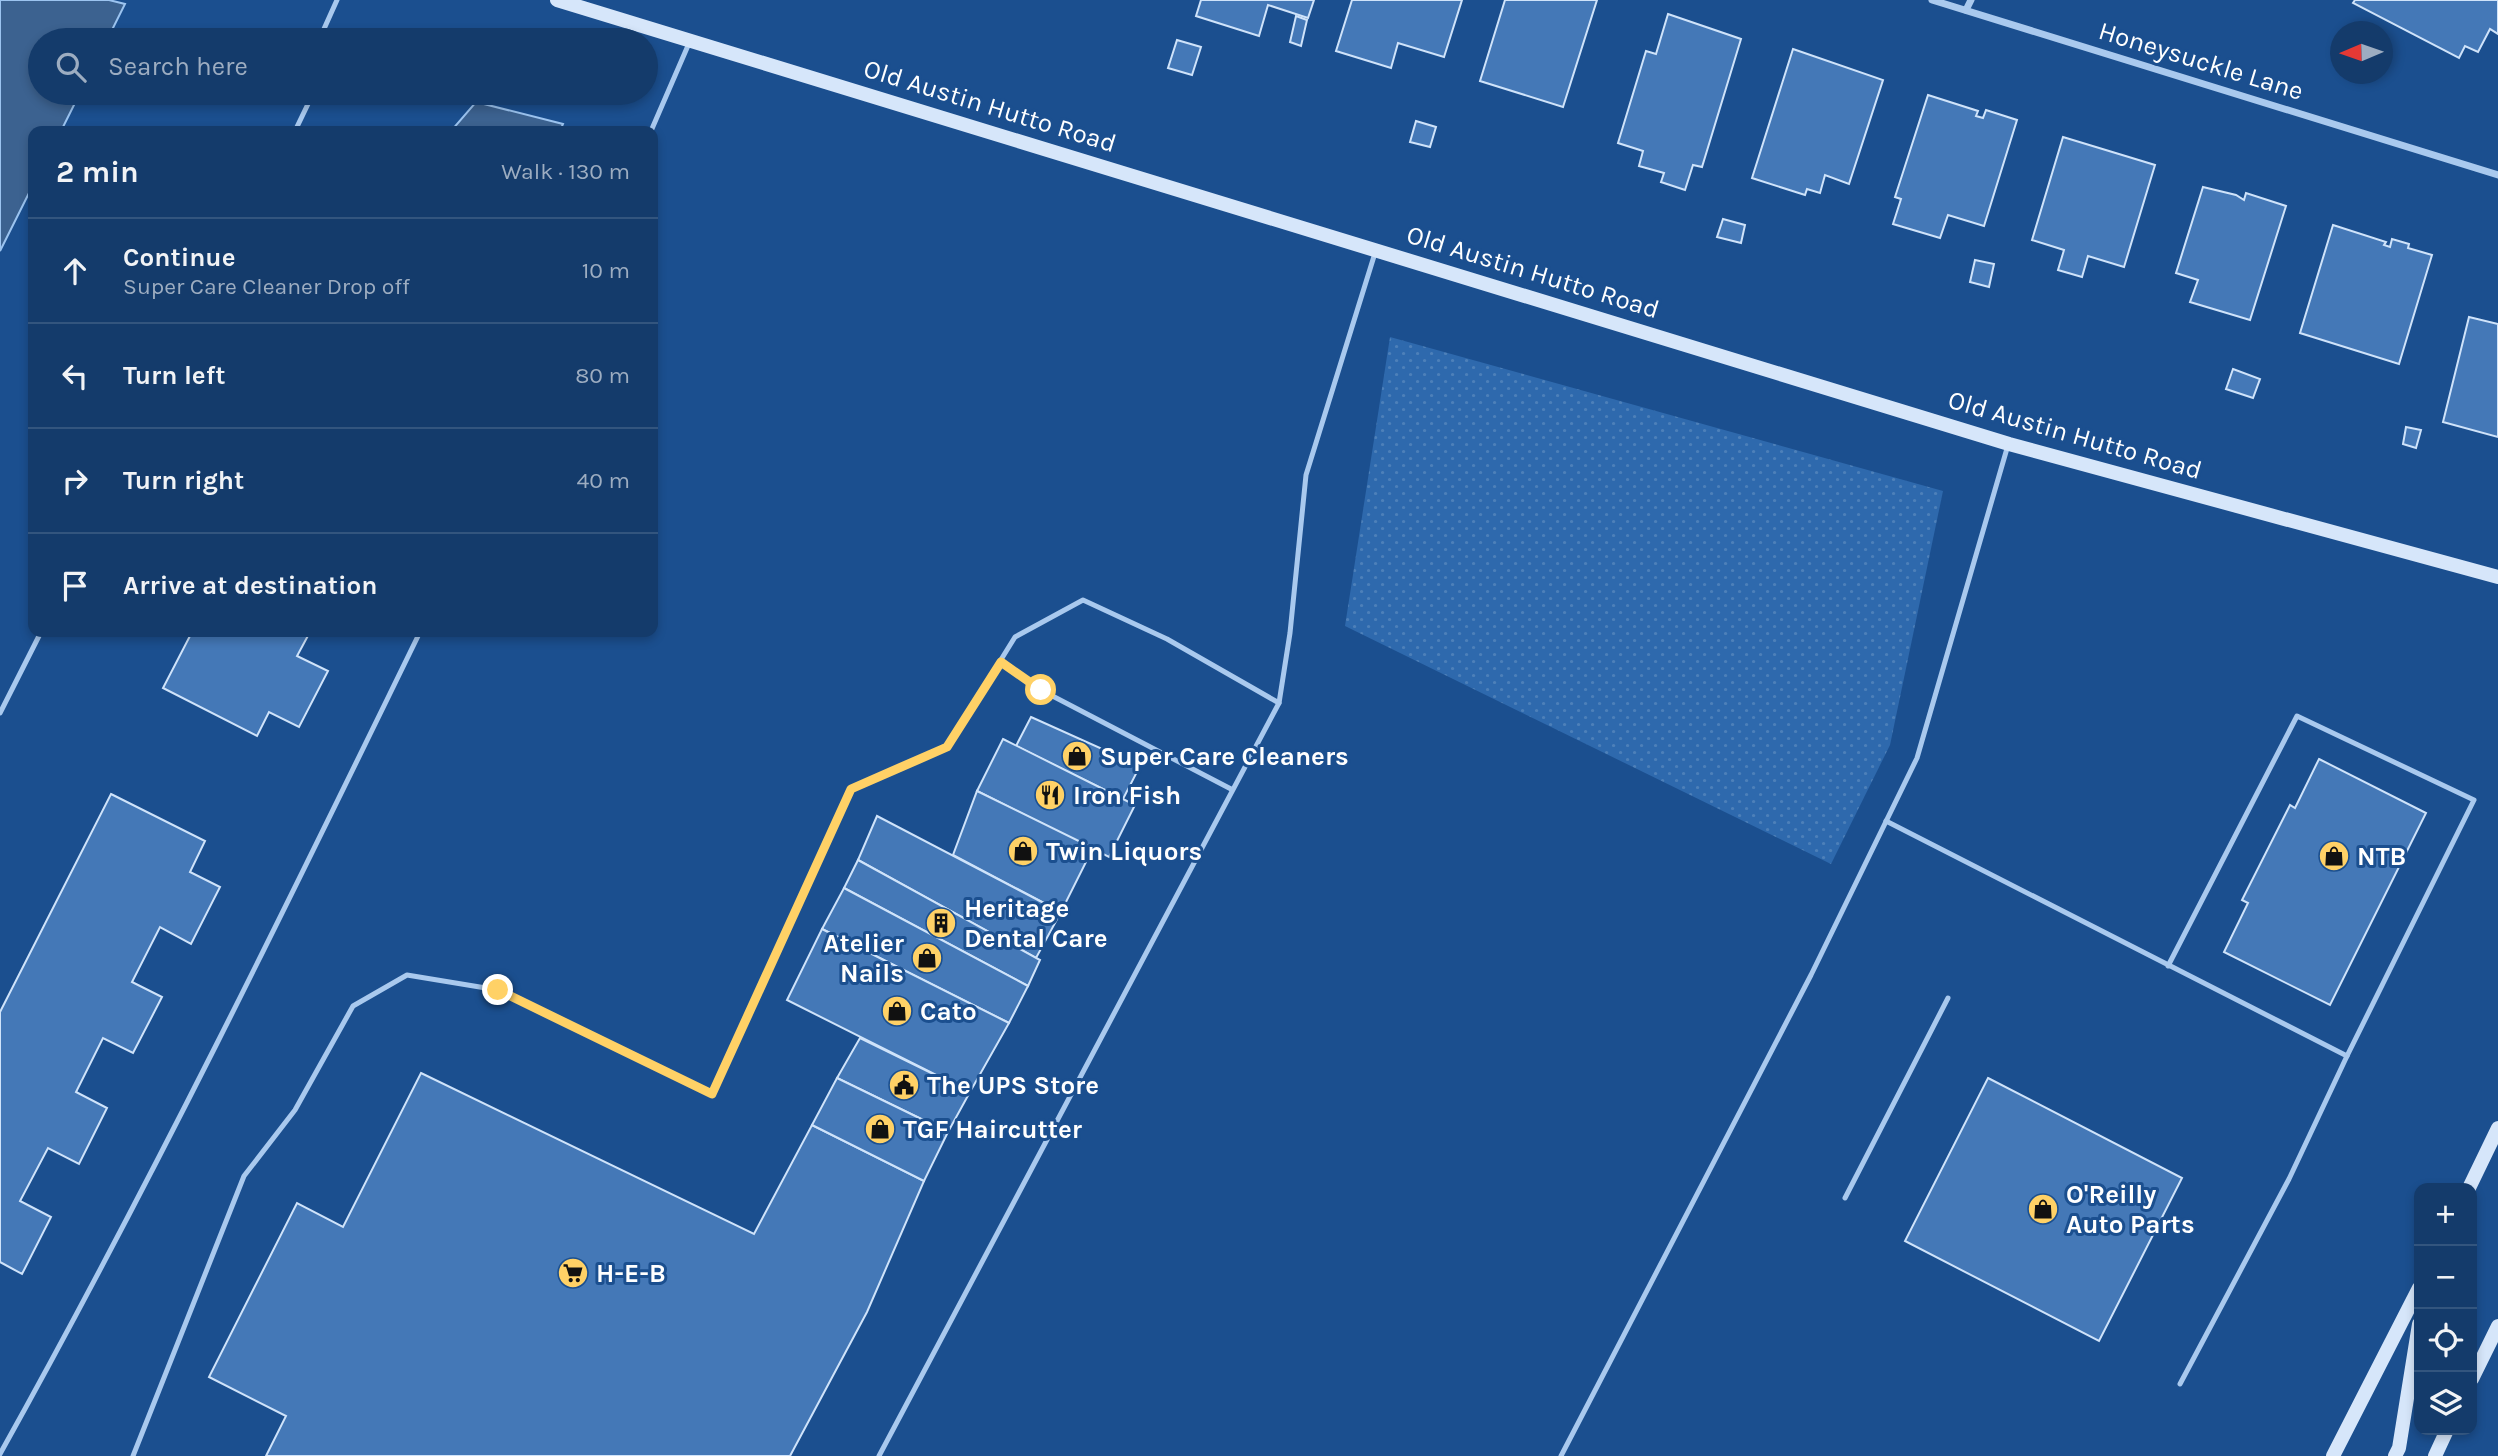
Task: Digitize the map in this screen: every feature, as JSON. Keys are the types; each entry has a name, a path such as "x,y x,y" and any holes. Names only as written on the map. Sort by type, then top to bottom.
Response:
{"street":[{"name":"Old Austin Hutto Road","path":"557,0 651,28"},
{"name":"Honeysuckle Lane","path":"1932,0 2498,175"},
{"path":"1966,10 1971,0"},
{"name":"Old Austin Hutto Road","path":"658,30 2009,444 2498,577"},
{"path":"2471,1183 2498,1128"},
{"path":"2333,1456 2414,1298"},
{"path":"2476,1372 2498,1325"},
{"path":"2395,1456 2399,1448 2414,1355"},
{"path":"2435,1456 2445,1435"}],"lane":[{"path":"324,28 337,0"},
{"path":"653,126 691,40"},
{"path":"298,126 308,105"},
{"path":"879,1456 1279,703 1290,633 1306,475 1376,250"},
{"path":"1562,1456 1805,986 1917,758 2009,444"},
{"path":"133,1456 244,1176 295,1110 353,1006 407,975 498,990 712,1094 851,789 947,747 1016,637 1083,600 1167,639 1279,703"},
{"path":"0,713 38,637"},
{"path":"0,1454 94,1285 278,923 418,637"},
{"path":"1001,662 1041,690 1231,789"},
{"path":"2168,966 2297,716 2474,800 2289,1179 2180,1384"},
{"path":"1886,821 2347,1056"},
{"path":"1845,1198 1948,998"}],"shaded area":[{"path":"0,0 109,0 125,4 113,28 28,28 28,105 74,105 64,126 28,126 28,195 0,251"},
{"path":"473,105 488,105 563,124 562,126 455,126"},
{"path":"1390,337 1943,491 1890,745 1831,864 1345,626"}],"building":[{"path":"1201,0 1314,0 1308,18 1268,5 1259,36 1196,16"},
{"path":"1352,0 1462,0 1444,57 1398,43 1391,68 1336,51"},
{"path":"1505,0 1597,0 1563,107 1480,81"},
{"path":"2355,0 2498,0 2498,34 2490,29 2478,52 2465,46 2459,58 2393,24 2393,21 2388,21 2353,3"},
{"path":"1668,14 1741,39 1702,167 1693,165 1685,190 1661,182 1664,173 1639,166 1643,151 1618,143 1646,51 1656,54"},
{"path":"1296,16 1307,20 1301,46 1290,42"},
{"path":"1177,40 1201,47 1192,75 1168,68"},
{"path":"1793,49 1883,80 1849,184 1825,175 1820,193 1807,189 1805,195 1752,178"},
{"path":"1928,95 1978,111 1976,116 1983,118 1986,110 2017,120 1984,226 1948,215 1940,238 1893,224 1901,199 1895,197"},
{"path":"1416,121 1436,127 1430,147 1410,142"},
{"path":"2063,137 2155,165 2124,267 2088,256 2082,277 2058,270 2064,250 2032,240"},
{"path":"2203,187 2236,195 2244,200 2246,193 2286,206 2250,320 2190,302 2198,280 2176,273"},
{"path":"1723,219 1745,225 1741,243 1717,237"},
{"path":"2333,225 2386,242 2384,245 2390,247 2392,239 2409,244 2408,248 2432,255 2399,364 2300,333"},
{"path":"1975,260 1994,264 1989,287 1970,282"},
{"path":"2469,317 2498,324 2498,437 2443,422"},
{"path":"2233,369 2260,379 2253,398 2226,389"},
{"path":"2406,427 2421,430 2416,448 2403,444"},
{"path":"189,637 307,637 297,656 328,671 299,727 269,712 257,736 163,688"},
{"name":"Super Care Cleaners","path":"1031,717 1140,766 1123,799 1016,746"},
{"name":"Iron Fish","path":"1003,739 1135,805 1109,857 977,791"},
{"name":"NTB","path":"2319,759 2426,813 2330,1005 2224,952 2248,903 2242,900 2290,805 2295,808"},
{"name":"Twin Liquors","path":"977,791 1093,848 1061,912 953,855"},
{"path":"111,794 205,841 190,872 220,887 191,944 160,927 132,982 162,997 133,1053 103,1038 76,1092 107,1108 79,1164 48,1148 20,1201 51,1217 22,1274 0,1262 0,1012"},
{"path":"877,816 1061,912 1036,958 858,860"},
{"name":"Heritage Dental Care","path":"858,860 1040,960 1028,986 844,888"},
{"name":"Atelier Nails","path":"844,888 1028,986 1009,1023 822,929"},
{"name":"Cato","path":"822,929 1009,1023 970,1092 787,1000"},
{"name":"The UPS Store","path":"860,1038 970,1092 948,1132 837,1078"},
{"name":"H-E-B","path":"421,1073 754,1234 812,1125 924,1181 867,1312 790,1456 266,1456 286,1416 209,1377 297,1203 343,1227"},
{"name":"TGF Haircutter","path":"837,1078 948,1132 924,1181 812,1125"},
{"name":"O'Reilly Auto Parts","path":"1988,1078 2182,1178 2099,1341 1905,1241"}],"place":[{"name":"Super Care Cleaners","path":"1077,756"},
{"name":"Iron Fish","path":"1050,795"},
{"name":"Twin Liquors","path":"1023,851"},
{"name":"NTB","path":"2334,856"},
{"name":"Heritage Dental Care","path":"941,923"},
{"name":"Atelier Nails","path":"927,958"},
{"name":"Cato","path":"897,1011"},
{"name":"The UPS Store","path":"904,1085"},
{"name":"TGF Haircutter","path":"880,1129"},
{"name":"O'Reilly Auto Parts","path":"2043,1209"},
{"name":"H-E-B","path":"573,1273"}],"route":[{"path":"498,990 712,1094 851,789 947,747 1001,662 1041,690"}]}
